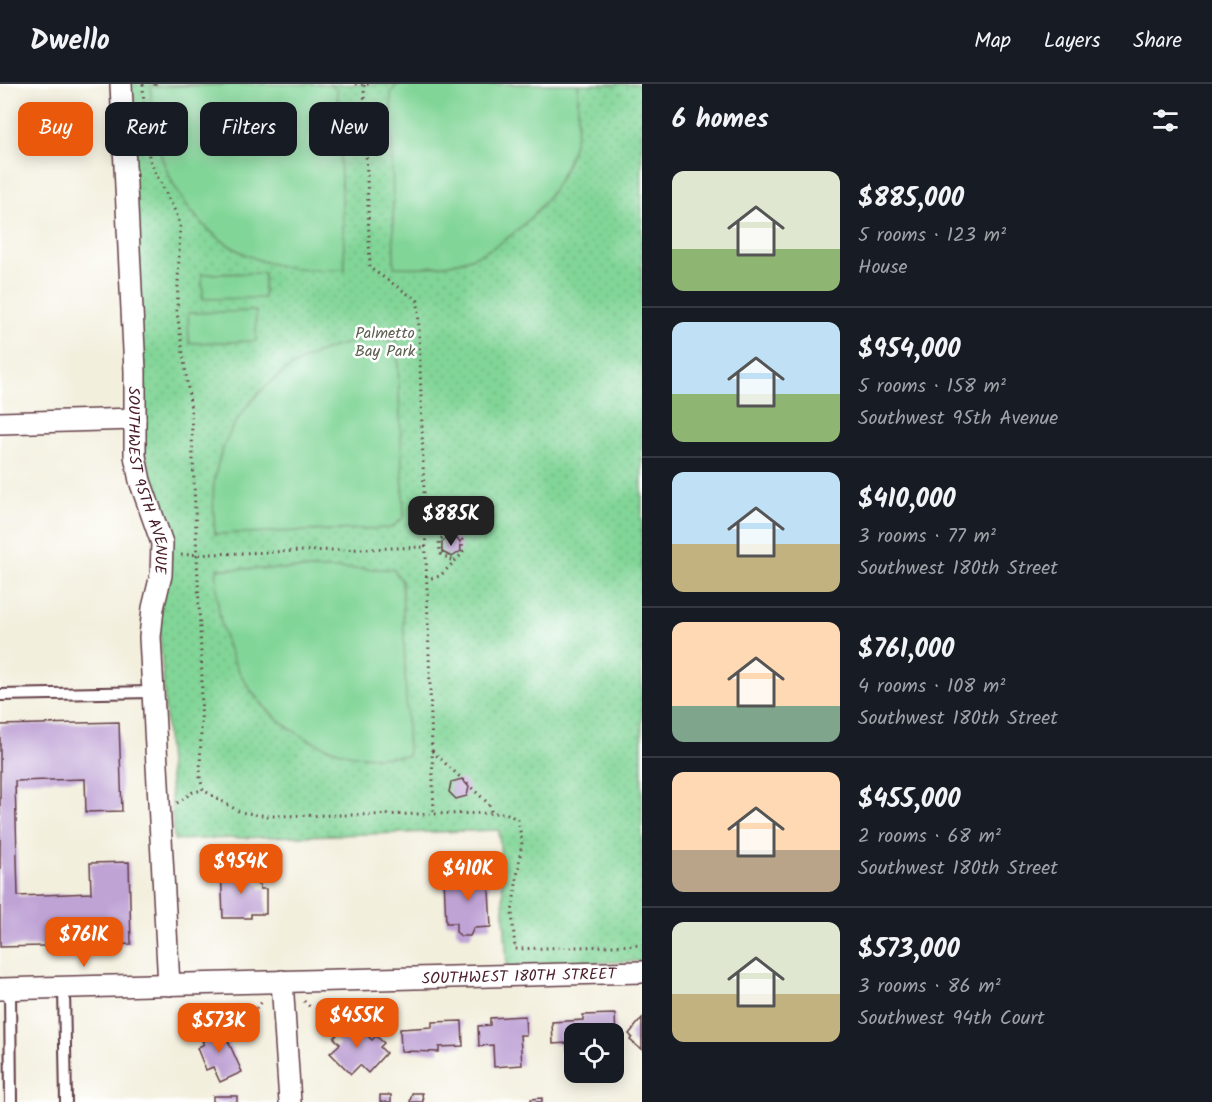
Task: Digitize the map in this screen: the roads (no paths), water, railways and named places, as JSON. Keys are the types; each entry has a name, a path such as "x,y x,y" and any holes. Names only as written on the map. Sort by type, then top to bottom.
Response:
{"street":[{"name":"SOUTHWEST 95TH AVENUE","path":"121,84 135,371 137,468 162,543 161,575 150,623 168,985"},
{"path":"0,423 135,419"},
{"name":"SOUTHWEST 180TH STREET","path":"5,989 642,972"},
{"path":"282,981 290,1102"}],"lane":[{"path":"0,695 152,692"},
{"path":"64,988 66,1102"},
{"path":"5,989 11,1102"}],"park label":[{"name":"Palmetto Bay Park","path":"385,341"}]}
